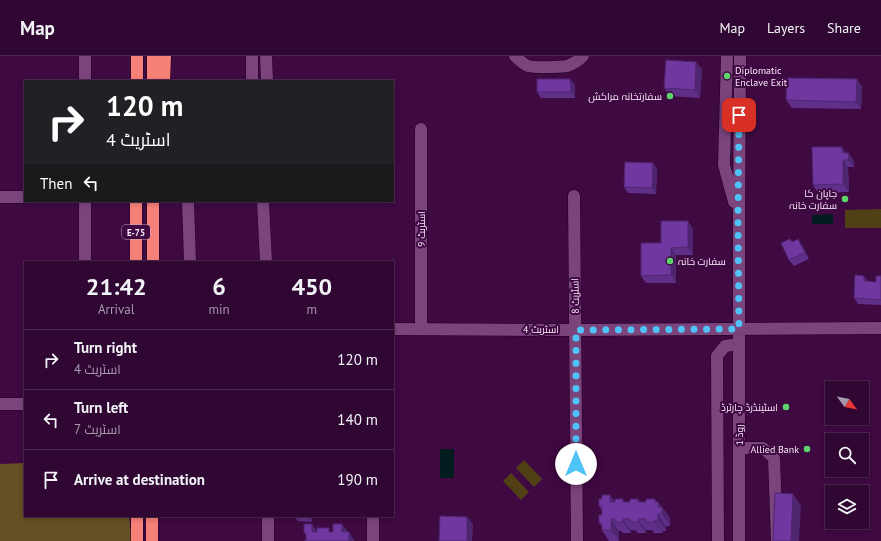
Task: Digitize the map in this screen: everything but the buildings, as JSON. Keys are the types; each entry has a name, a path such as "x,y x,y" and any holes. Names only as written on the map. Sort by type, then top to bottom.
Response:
{"highway":[{"path":"137,56 137,80"},
{"path":"153,80 154,56"},
{"path":"164,80 165,56"},
{"name":"E-75","path":"136,202 136,261"},
{"name":"E-75","path":"153,202 153,261"},
{"path":"136,517 137,539"},
{"path":"152,517 152,541"}],"street":[{"path":"85,56 85,80"},
{"path":"252,56 252,80"},
{"path":"266,56 267,80"},
{"path":"515,56 522,63 535,67 566,66 583,56"},
{"path":"727,56 724,165 738,219"},
{"path":"738,219 740,56"},
{"name":"اسٹریٹ 9","path":"421,129 421,329"},
{"name":"اسٹریٹ 8","path":"574,196 577,541"},
{"path":"0,197 24,197"},
{"path":"85,202 85,261"},
{"path":"188,202 190,261"},
{"path":"263,202 266,261"},
{"name":"روڈ 1","path":"738,219 739,541"},
{"name":"اسٹریٹ 4","path":"394,328 576,330 881,328"},
{"path":"718,541 717,356 724,346 739,344"},
{"path":"0,404 24,404"},
{"path":"739,448 763,448 774,458 777,541"},
{"path":"268,517 268,541"},
{"path":"373,517 373,541"}],"shaded area":[{"path":"881,209 881,228 845,228 845,210"},
{"path":"833,214 833,224 812,224 812,215"},
{"path":"440,449 454,449 454,478 440,478"},
{"path":"524,460 542,479 534,487 516,468"},
{"path":"24,463 24,517 129,517 132,541 0,541 0,464"},
{"path":"511,473 529,492 521,500 503,481"}],"place":[{"name":"Diplomatic Enclave Exit","path":"727,76"},
{"name":"سفارتخانہ مراکش","path":"670,96"},
{"name":"جاپان کا سفارت خانہ","path":"845,199"},
{"name":"سفارت خانہ","path":"670,261"},
{"name":"اسٹینڈرڈ چارٹرڈ","path":"786,407"},
{"name":"Allied Bank","path":"807,449"}],"route":[{"path":"576,464 576,330 739,329 739,115"}]}
